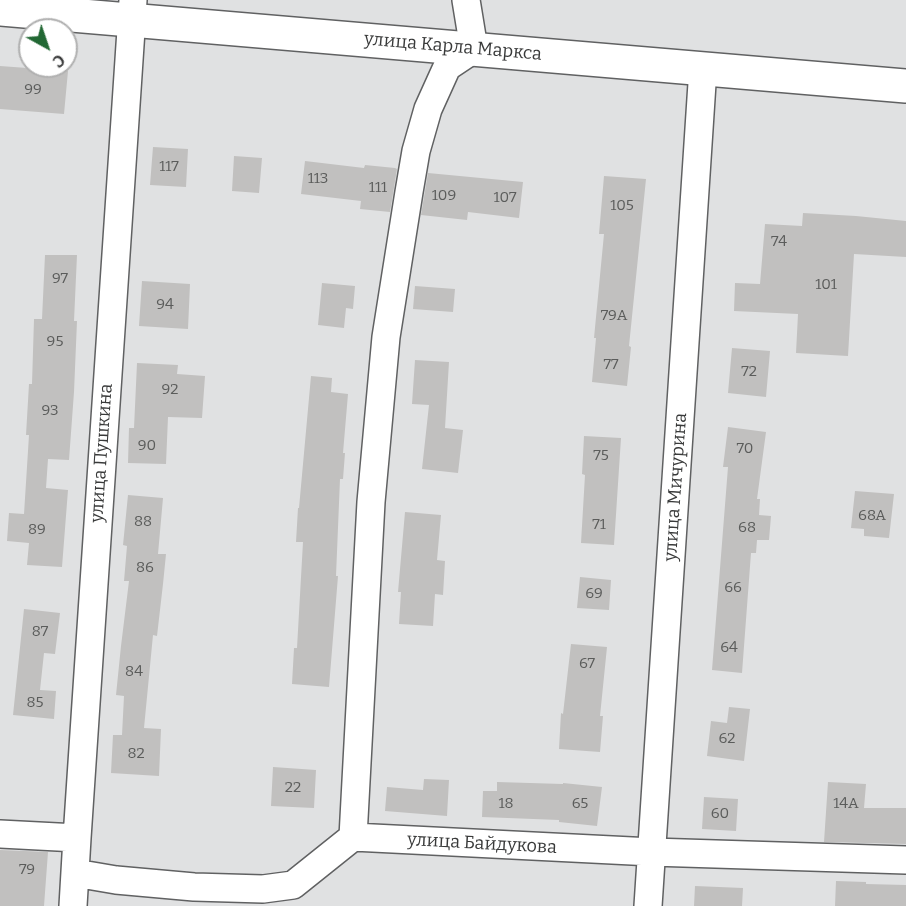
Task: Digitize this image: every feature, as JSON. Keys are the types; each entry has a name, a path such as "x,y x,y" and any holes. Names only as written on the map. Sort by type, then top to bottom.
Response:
{"main road":[{"name":"улица Карла Маркса","path":"0,9 132,10 474,49 906,86"}],"street":[{"path":"75,873 116,880 194,887 263,889 293,885 353,837 370,502 386,337 416,151 428,109 447,67 474,49 466,0"},
{"name":"улица Пушкина","path":"73,906 132,10"},
{"name":"улица Мичурина","path":"648,906 703,68"},
{"path":"0,834 76,838"},
{"name":"улица Байдукова","path":"353,837 652,852 906,860"}],"building":[{"path":"0,66 18,67 18,78 67,78 64,114 0,109"},
{"path":"153,147 188,149 186,187 150,185"},
{"path":"234,156 262,158 259,193 232,191"},
{"path":"305,161 364,168 365,165 397,169 390,212 360,209 361,201 301,194"},
{"path":"428,173 523,182 519,218 468,212 467,220 421,215"},
{"path":"604,176 646,179 627,386 592,382 604,234 599,234"},
{"path":"803,213 906,221 906,257 854,254 848,356 796,353 798,314 734,311 735,283 760,284 765,224 802,226"},
{"path":"45,255 77,255 74,321 77,321 69,460 48,459 46,488 68,490 62,567 27,565 29,543 7,541 9,513 24,514 29,435 26,435 29,384 32,384 34,319 42,319"},
{"path":"142,281 190,284 188,329 139,326"},
{"path":"322,283 355,286 353,309 346,308 344,328 318,325"},
{"path":"415,286 455,289 453,312 413,309"},
{"path":"732,348 770,351 766,397 728,393"},
{"path":"415,360 449,362 445,428 463,430 458,473 422,469 429,405 412,404"},
{"path":"137,363 178,365 177,374 205,376 202,418 168,417 166,464 128,463 129,428 134,428"},
{"path":"311,376 332,378 331,392 348,394 343,479 340,479 336,576 338,576 329,687 292,684 294,648 297,648 303,542 296,542 298,508"},
{"path":"728,427 766,432 757,499 760,499 759,515 771,516 769,540 757,540 756,553 751,553 742,673 712,670 728,467 723,467"},
{"path":"584,436 621,438 614,545 581,543 585,475 582,474"},
{"path":"855,491 894,494 889,538 864,536 864,529 851,528"},
{"path":"128,495 163,498 158,554 166,554 157,636 153,635 144,728 161,729 159,776 111,773 113,735 122,735 124,696 116,695 129,581 124,581 127,546 123,545"},
{"path":"405,512 441,515 437,560 445,561 443,595 435,594 433,626 399,624 401,592 398,592"},
{"path":"580,577 611,580 609,610 577,608"},
{"path":"24,609 60,613 55,654 44,653 40,690 56,691 54,719 13,715"},
{"path":"571,644 607,647 600,716 603,716 600,752 559,749 561,713 563,714"},
{"path":"729,707 750,709 744,761 707,756 711,721 727,723"},
{"path":"273,767 316,770 314,808 271,806"},
{"path":"424,779 449,780 447,816 385,811 387,787 423,790"},
{"path":"497,782 563,783 602,787 597,826 559,822 559,820 482,817 483,791 497,791"},
{"path":"828,782 866,784 864,808 906,808 906,844 824,842"},
{"path":"704,797 738,799 736,831 702,829"},
{"path":"0,850 48,852 44,906 0,906"},
{"path":"836,881 906,885 906,906 835,906"},
{"path":"695,886 743,888 742,906 694,906"}]}
